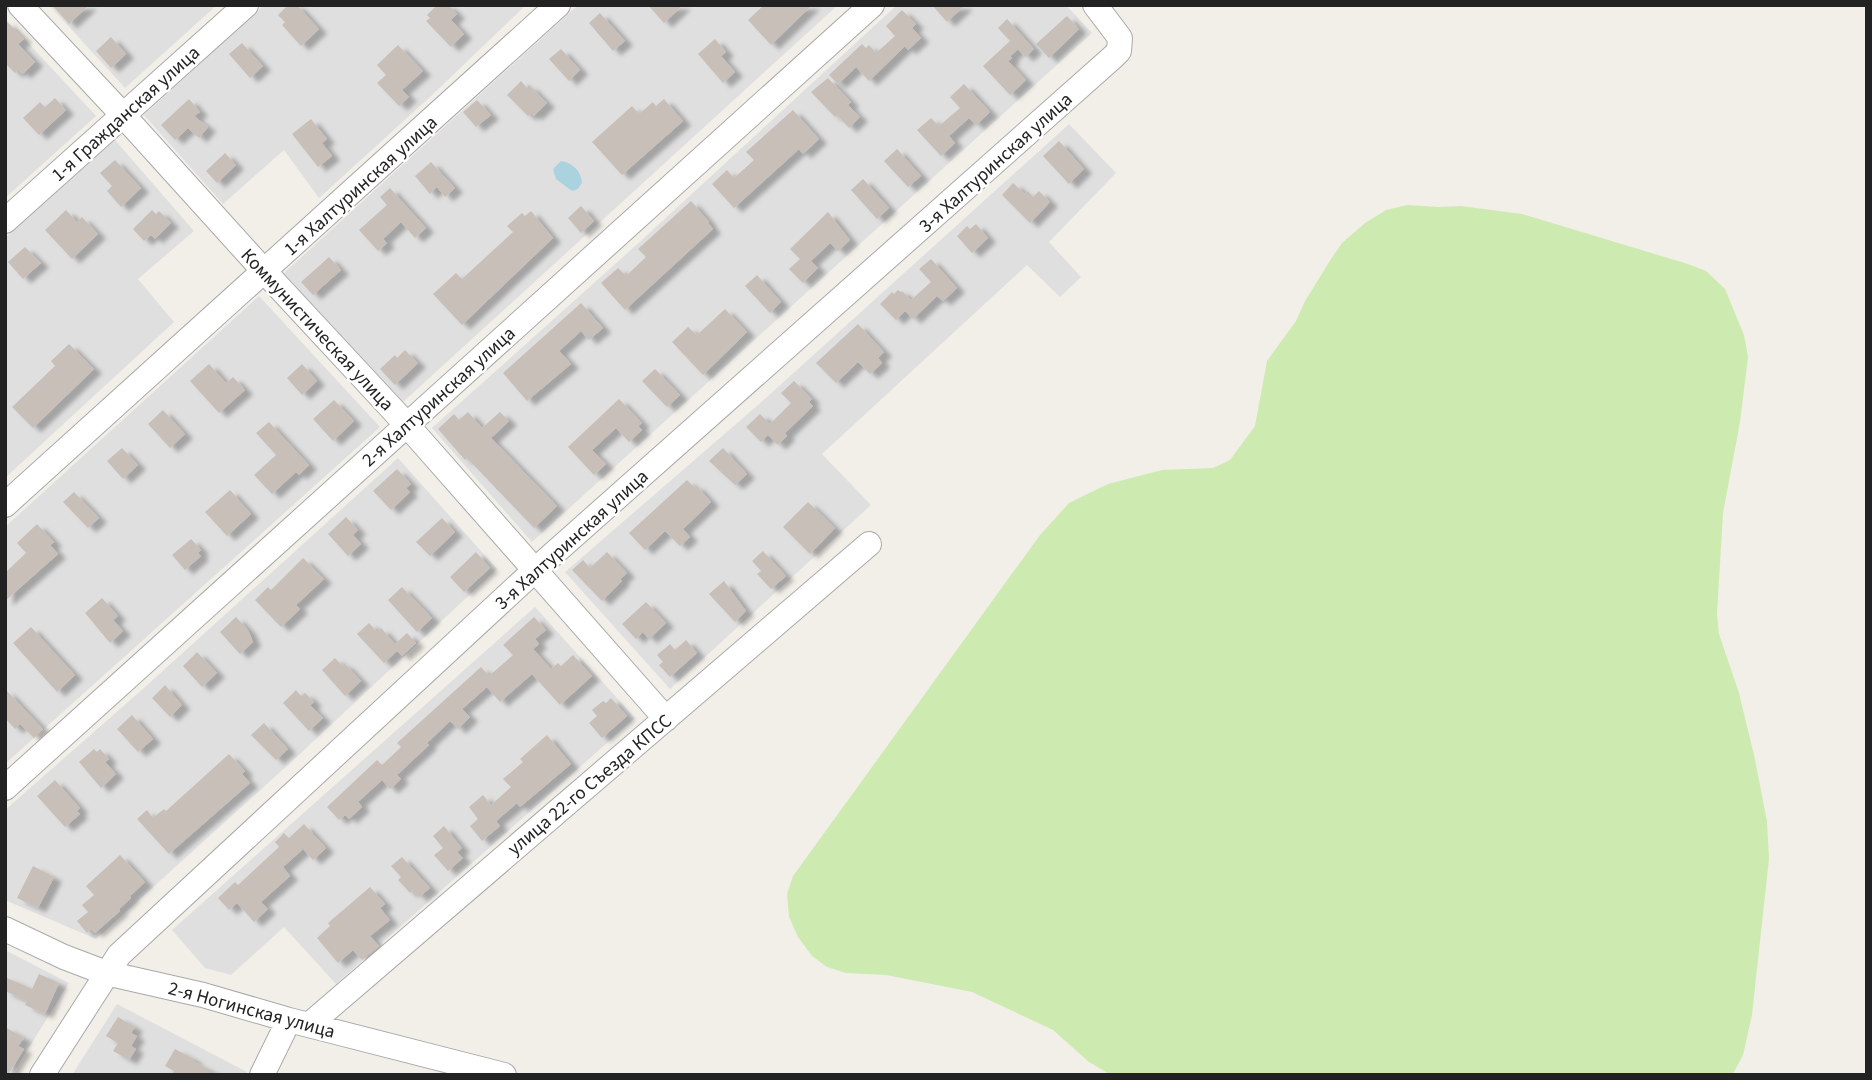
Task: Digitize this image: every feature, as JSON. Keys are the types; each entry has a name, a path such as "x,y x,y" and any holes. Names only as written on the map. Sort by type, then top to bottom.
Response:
{"street":[{"name":"Коммунистическая улица","path":"20,5 407,425 666,719"},
{"name":"1-я Гражданская улица","path":"5,221 246,5"},
{"name":"1-я Халтуринская улица","path":"5,505 558,5"},
{"name":"2-я Халтуринская улица","path":"5,788 872,5"},
{"name":"3-я Халтуринская улица","path":"42,1075 119,954 534,571 1114,57 1121,45 1116,30 1095,5"},
{"name":"улица 22-го Съезда КПСС","path":"262,1075 299,1022 424,923 869,544"},
{"name":"2-я Ногинская улица","path":"5,929 64,957 106,972 503,1075"}],"shaded area":[{"path":"49,5 217,5 125,88"},
{"path":"264,5 526,5 319,198 284,150 223,204 144,115"},
{"path":"578,5 838,5 403,402 284,273"},
{"path":"897,5 1066,5 1092,33 532,542 432,428 633,248"},
{"path":"5,18 96,116 5,198"},
{"path":"1069,124 1116,173 1049,242 1081,277 1060,297 1027,265 822,454 871,505 670,689 565,572 758,405"},
{"path":"115,140 194,231 138,279 174,322 5,478 5,238"},
{"path":"259,296 380,427 5,764 5,527"},
{"path":"398,458 497,569 301,753 96,939 5,900 5,810"},
{"path":"535,607 635,718 336,984 284,927 231,975 205,968 172,930"},
{"path":"5,950 69,983 12,1075 5,1075"},
{"path":"117,1004 247,1072 245,1075 72,1075"}],"green space":[{"path":"1407,205 1461,206 1522,214 1688,264 1706,271 1725,289 1744,335 1748,357 1740,422 1723,513 1717,614 1719,634 1739,693 1754,755 1767,821 1769,859 1752,1015 1743,1055 1732,1075 1111,1075 1089,1062 1053,1030 972,992 886,975 846,973 827,967 812,956 798,937 789,917 787,894 793,876 1040,535 1069,503 1108,484 1162,470 1213,468 1230,460 1255,426 1267,361 1296,321 1305,301 1342,243 1365,223 1386,210"}],"water":[{"path":"561,161 578,171 582,183 578,189 572,191 556,179 553,169"}],"building":[{"path":"52,5 89,5 69,24"},
{"path":"288,5 297,5 319,29 301,46 282,25 285,22 278,15"},
{"path":"437,5 448,5 457,14 451,20 464,34 451,47 426,21 430,18 427,15"},
{"path":"648,5 683,5 664,23"},
{"path":"764,5 812,5 771,45 748,20"},
{"path":"932,5 965,5 947,22"},
{"path":"902,10 916,24 912,28 921,38 908,50 905,46 869,81 856,67 838,84 829,75 862,44 866,48 869,45 876,53 895,36 886,26"},
{"path":"600,13 625,41 613,51 589,23"},
{"path":"1067,16 1079,29 1049,58 1036,44"},
{"path":"1007,19 1034,49 1025,57 1018,49 1010,56 1012,58 1008,61 1026,80 1010,95 983,66 1010,41 998,28"},
{"path":"5,20 24,39 18,44 35,62 23,74 18,70 15,73 5,63"},
{"path":"111,37 126,54 111,68 96,51"},
{"path":"715,39 726,52 721,56 735,72 723,83 698,54"},
{"path":"242,43 263,66 250,78 229,54"},
{"path":"398,45 423,71 402,90 409,97 399,106 377,83 386,75 377,65"},
{"path":"561,49 580,70 569,81 549,59"},
{"path":"828,78 851,102 848,105 860,117 849,128 811,92"},
{"path":"521,81 527,88 529,85 547,103 534,116 531,113 528,116 507,95"},
{"path":"964,84 990,112 976,125 969,118 949,136 955,143 941,156 917,130 931,118 939,126 960,108 950,97"},
{"path":"55,98 66,110 39,135 23,118 40,102 45,107"},
{"path":"189,99 200,112 194,116 208,127 199,138 188,128 175,140 161,125"},
{"path":"664,99 683,121 622,175 592,142 632,106 639,114 653,102 656,106"},
{"path":"477,100 491,115 476,127 463,112"},
{"path":"793,110 819,139 803,154 799,149 734,208 712,184 727,170 734,178 754,160 746,152"},
{"path":"311,119 327,139 322,143 332,156 318,167 292,134"},
{"path":"1059,141 1084,169 1069,184 1043,156"},
{"path":"897,149 921,176 908,187 884,161"},
{"path":"225,153 236,165 217,183 206,171"},
{"path":"115,160 141,188 121,207 107,191 112,186 100,173"},
{"path":"431,162 455,188 445,197 437,187 430,194 415,176"},
{"path":"863,179 889,208 877,219 851,190"},
{"path":"1013,183 1025,194 1028,191 1033,197 1039,191 1050,202 1030,223 1002,195"},
{"path":"390,188 426,228 415,238 401,222 383,239 387,243 378,251 359,230 387,205 380,197"},
{"path":"691,201 713,229 625,310 601,283 618,268 626,276 646,257 638,249"},
{"path":"581,206 594,221 581,233 568,218"},
{"path":"66,210 77,222 82,217 98,234 72,259 45,230"},
{"path":"152,210 156,214 159,211 171,223 155,239 151,235 144,241 133,229"},
{"path":"531,211 553,238 462,325 433,294 456,273 462,279 513,232 507,226 522,213 525,216"},
{"path":"828,212 850,240 838,251 830,243 811,261 818,268 803,283 789,269 800,259 790,249"},
{"path":"976,224 988,238 972,253 957,236 967,226 970,229"},
{"path":"25,247 41,263 23,279 8,262"},
{"path":"329,257 341,270 313,295 301,282"},
{"path":"931,259 957,288 943,301 937,296 913,319 905,311 896,320 880,304 892,292 894,294 898,290 911,300 931,282 919,269"},
{"path":"757,275 781,302 770,313 745,286"},
{"path":"581,303 603,328 589,340 581,331 559,351 571,364 527,401 503,373"},
{"path":"725,309 747,332 703,375 672,342 688,327 697,335"},
{"path":"858,324 884,352 878,358 882,363 870,374 858,362 836,383 816,363"},
{"path":"69,344 94,369 33,428 12,407 55,366 51,361"},
{"path":"405,350 418,363 395,385 380,369"},
{"path":"209,364 226,383 233,377 245,390 219,413 190,381"},
{"path":"302,364 317,381 302,395 287,378"},
{"path":"655,369 680,395 667,407 642,381"},
{"path":"794,381 812,399 809,402 813,406 785,433 787,436 778,445 768,435 761,442 746,427 760,414 770,424 791,403 781,393"},
{"path":"619,399 642,423 638,426 642,430 629,442 616,428 592,450 606,464 594,475 568,447"},
{"path":"334,400 354,421 333,441 313,419"},
{"path":"163,410 185,434 170,448 148,424"},
{"path":"468,412 482,428 500,412 509,421 491,438 557,506 534,528 467,458 465,460 438,429 454,414 459,420"},
{"path":"269,422 309,465 299,475 296,472 272,494 254,475 276,455 256,433"},
{"path":"122,448 138,465 123,479 107,461"},
{"path":"723,448 747,474 735,485 709,461"},
{"path":"397,469 411,484 406,488 410,492 391,510 373,491"},
{"path":"687,480 694,487 696,485 711,502 683,529 690,537 680,546 665,531 645,550 629,533"},
{"path":"230,490 251,514 227,536 205,512"},
{"path":"74,492 99,518 88,528 63,502"},
{"path":"808,502 835,528 810,554 783,527"},
{"path":"346,517 358,530 353,535 361,544 348,556 328,534"},
{"path":"442,518 455,532 430,556 416,542"},
{"path":"37,524 54,542 50,545 58,554 5,601 5,573 26,553 17,543"},
{"path":"191,539 201,550 198,553 201,556 185,570 172,555"},
{"path":"763,551 786,576 771,589 757,574 761,571 752,561"},
{"path":"476,552 490,568 464,592 450,577"},
{"path":"607,552 627,573 602,601 572,570 583,560 590,568"},
{"path":"303,558 324,579 296,605 300,609 281,627 255,600 268,587 271,590"},
{"path":"724,581 746,611 735,622 709,594"},
{"path":"402,587 432,618 417,632 388,600"},
{"path":"102,598 118,616 113,620 123,631 110,643 85,613"},
{"path":"646,602 666,623 649,639 643,632 636,639 622,624"},
{"path":"236,617 248,630 253,642 240,654 220,632"},
{"path":"534,617 546,630 535,639 539,644 533,649 551,669 558,663 561,666 573,655 592,676 560,705 532,674 500,702 487,687 462,709 470,717 458,729 450,721 397,775 401,779 390,789 382,780 358,802 362,807 349,819 345,815 339,820 327,807 377,760 382,765 401,747 397,743 481,667 489,676 513,655 503,645"},
{"path":"369,623 377,632 381,628 395,644 407,633 416,643 402,656 397,651 384,663 357,634"},
{"path":"31,627 75,675 57,692 13,643"},
{"path":"686,640 697,653 670,677 659,665 663,662 657,655 670,644 675,650"},
{"path":"197,652 217,673 202,687 183,666"},
{"path":"335,658 342,665 344,663 361,681 345,696 322,670"},
{"path":"165,685 182,705 170,717 152,698"},
{"path":"5,689 43,729 34,738 20,724 15,729 5,718"},
{"path":"296,690 301,696 305,693 314,702 310,705 323,718 309,731 283,703"},
{"path":"611,698 627,716 602,738 589,723 597,716 592,710"},
{"path":"132,715 153,739 138,752 117,729"},
{"path":"264,723 288,749 276,760 251,735"},
{"path":"547,735 571,764 520,807 517,803 496,821 500,826 482,841 470,826 478,819 469,807 483,795 491,805 511,787 503,779 523,762 520,759"},
{"path":"94,749 97,752 100,749 109,759 105,762 116,774 101,788 79,762"},
{"path":"229,754 245,771 242,774 250,783 169,854 137,819 147,810 153,818 164,809 166,811"},
{"path":"55,780 80,808 77,811 80,814 65,827 37,796"},
{"path":"304,824 326,848 313,860 303,849 283,867 290,876 261,902 268,909 254,922 237,903 229,910 218,898 235,882 238,885 279,847 275,842 284,833 289,838"},
{"path":"444,826 462,848 457,852 463,858 448,871 434,855 443,848 433,836"},
{"path":"120,855 145,882 130,896 120,911 95,933 91,929 87,933 77,921 88,912 82,905 94,895 86,886"},
{"path":"402,857 430,888 419,897 413,890 410,893 398,880 401,877 391,866"},
{"path":"33,866 54,877 38,908 17,898"},
{"path":"370,887 385,904 380,908 390,920 370,936 379,946 362,960 353,950 338,963 317,938 330,926 328,923"},
{"path":"39,974 59,983 45,1014 25,1005 27,1001 5,991 5,977 32,989"},
{"path":"118,1017 135,1027 131,1033 137,1036 131,1046 136,1049 129,1060 113,1051 118,1043 106,1036"},
{"path":"5,1027 24,1038 18,1046 24,1049 8,1075 5,1075"},
{"path":"175,1049 220,1075 172,1075 174,1071 165,1066"}]}
